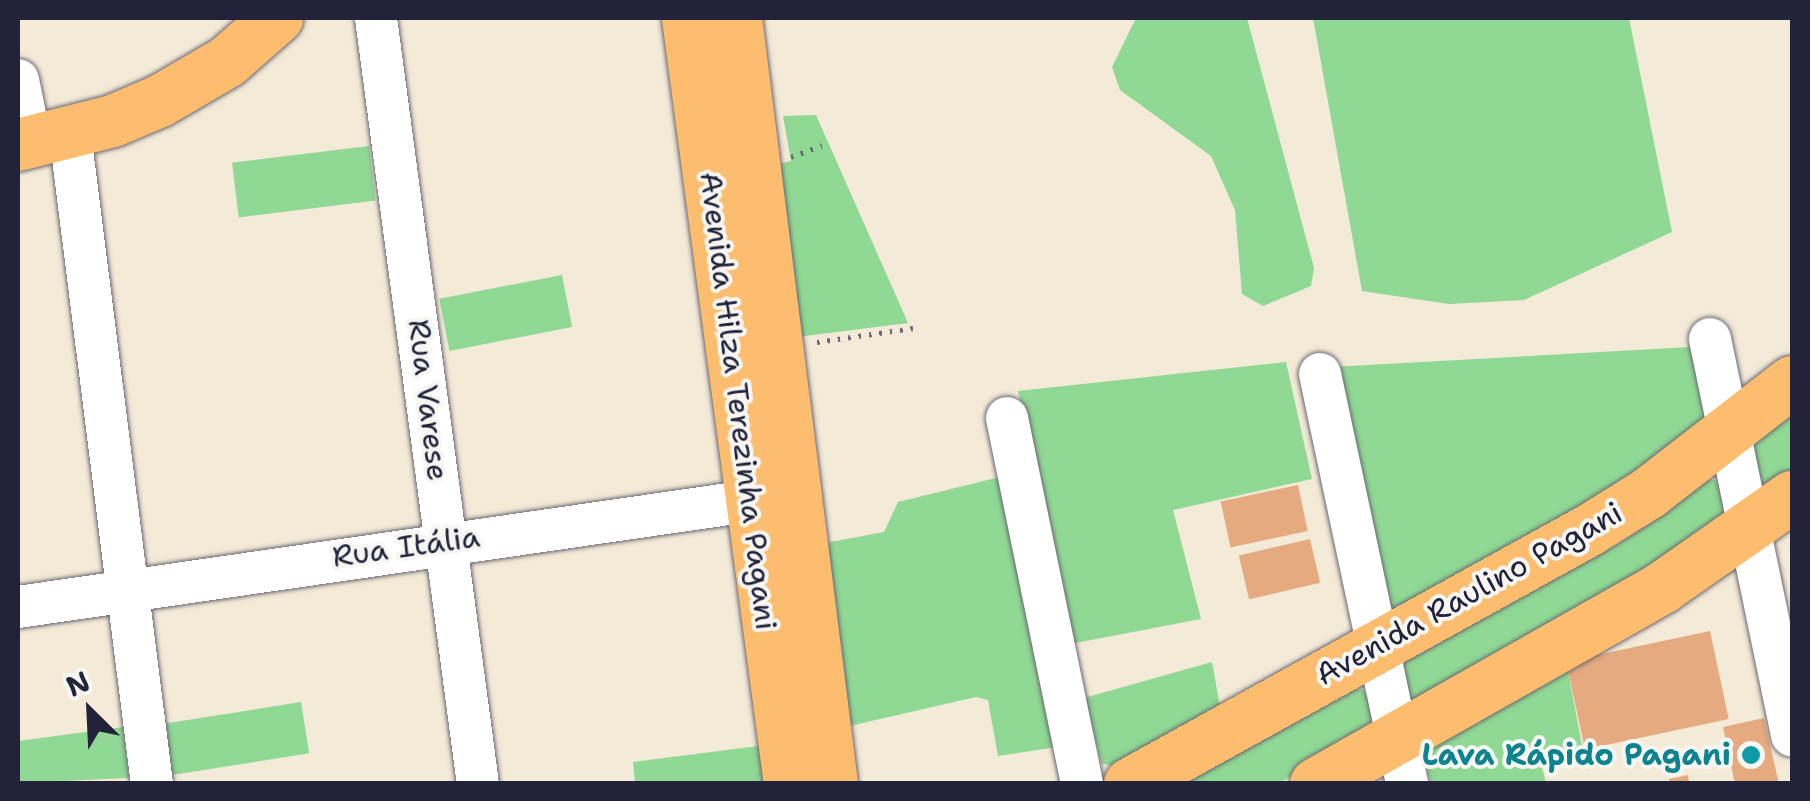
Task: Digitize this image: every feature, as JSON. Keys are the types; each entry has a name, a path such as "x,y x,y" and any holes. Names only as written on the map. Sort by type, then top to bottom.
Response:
{"main road":[{"path":"40,141 194,83 277,18"},
{"name":"Avenida Hilza Terezinha Pagani","path":"688,18 773,497 832,784"},
{"name":"Avenida Hilza Terezinha Pagani","path":"736,18 776,348 773,497 790,784"},
{"name":"Avenida Raulino Pagani","path":"1130,784 1588,531 1733,432 1792,382"},
{"path":"1316,784 1402,760 1773,512"}],"street":[{"name":"Rua Varese","path":"376,18 478,784"},
{"path":"18,80 40,141 124,589 152,784"},
{"path":"1710,339 1733,432 1773,512 1792,736"},
{"path":"1320,374 1374,647 1402,760"},
{"path":"1007,418 1082,784"},
{"name":"Rua Itália","path":"18,607 446,540 773,497"}],"path":[{"path":"776,348 913,328"}],"green space":[{"path":"1136,18 1247,18 1314,268 1311,286 1263,306 1242,294 1235,210 1211,156 1120,90 1112,67"},
{"path":"1313,18 1629,18 1672,232 1524,300 1449,304 1362,291"},
{"path":"816,115 908,323 789,338 766,167 791,161 783,116"},
{"path":"369,146 376,201 239,217 232,163"},
{"path":"562,275 572,327 449,351 439,299"},
{"path":"1690,347 1713,440 1389,627 1331,367"},
{"path":"1286,362 1312,479 1173,510 1201,619 1070,644 1018,391"},
{"path":"1792,405 1792,478 1767,496 1752,455 1755,442"},
{"path":"1000,477 1058,747 998,756 988,700 976,697 845,727 820,544 884,532 898,502"},
{"path":"1696,478 1715,480 1731,498 1717,536 1421,701 1405,700 1392,661"},
{"path":"1566,660 1584,756 1542,767 1546,783 1431,783 1423,755 1432,741"},
{"path":"1212,662 1220,707 1118,766 1102,764 1084,698"},
{"path":"1342,689 1362,689 1371,699 1376,716 1364,735 1279,783 1166,784"},
{"path":"301,702 309,753 172,775 164,724"},
{"path":"123,727 129,778 18,783 18,741"},
{"path":"765,745 771,783 635,783 633,762"}],"building":[{"path":"1298,485 1308,531 1230,547 1221,501"},
{"path":"1310,539 1320,583 1249,599 1239,555"},
{"path":"1710,631 1729,719 1585,750 1566,662"},
{"name":"Lava Rápido Pagani","path":"1764,718 1779,784 1735,784 1723,727"},
{"path":"1688,775 1689,784 1670,784 1669,779"}],"place":[{"name":"Lava Rápido Pagani","path":"1751,755"}]}
